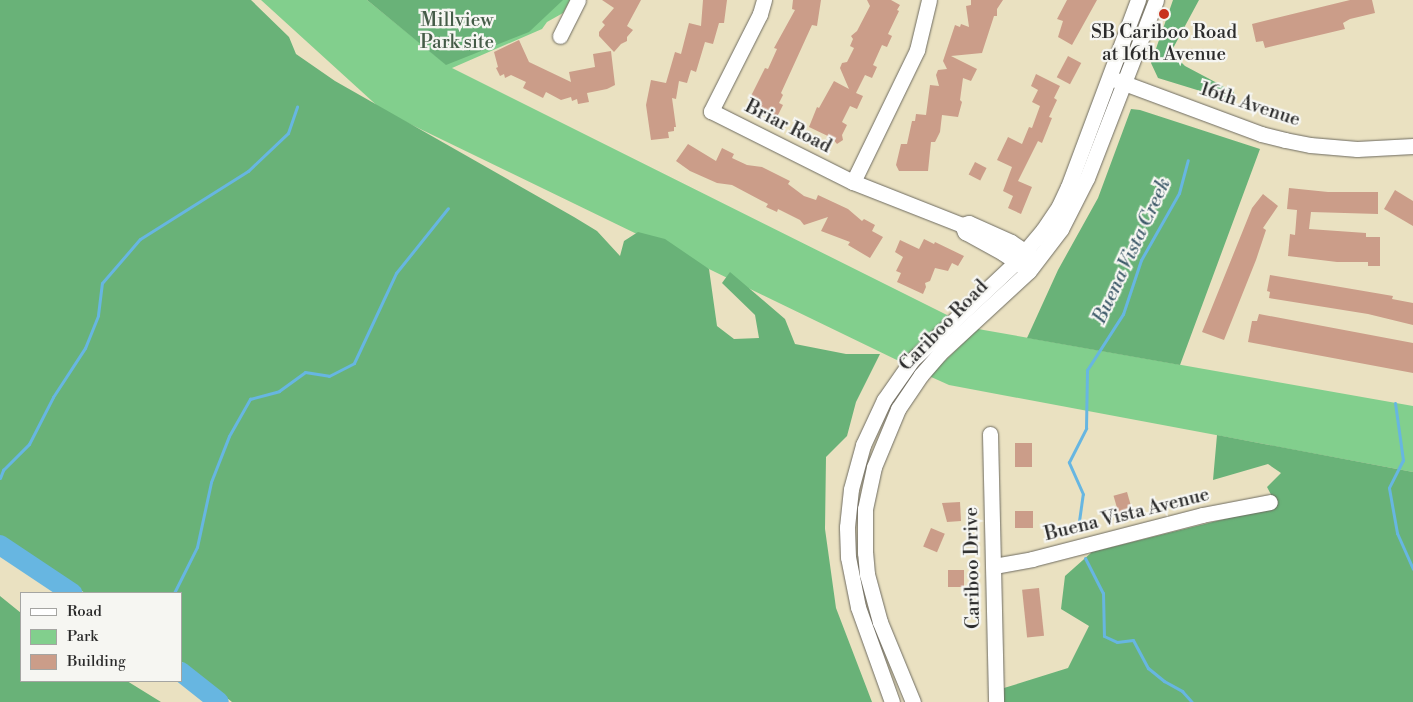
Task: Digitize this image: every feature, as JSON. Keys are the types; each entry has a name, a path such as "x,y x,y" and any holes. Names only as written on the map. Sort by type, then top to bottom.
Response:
{"street":[{"path":"560,36 578,0"},
{"name":"Briar Road","path":"764,0 760,14 711,111 853,182 962,225 965,232 1026,261"},
{"path":"853,182 917,50 929,0"},
{"name":"Cariboo Road","path":"1117,80 1138,0"},
{"name":"Cariboo Road","path":"913,702 880,622 867,574 865,519 874,467 898,409 921,375 1026,261 1042,230 1059,206 1156,0"},
{"name":"16th Avenue","path":"1117,80 1261,134 1285,140 1310,145 1357,149 1413,146"},
{"name":"Cariboo Road","path":"892,702 858,607 848,557 848,510 857,465 872,424 902,373 922,349 1026,261"},
{"name":"Cariboo Drive","path":"990,434 996,702"},
{"name":"Buena Vista Avenue","path":"994,566 1032,559 1202,515 1270,502"}],"green space":[{"path":"0,0 251,0 289,37 296,54 335,81 597,231 620,256 624,241 638,232 665,239 709,269 717,326 734,339 759,338 755,315 722,283 730,272 785,319 795,344 846,354 880,354 856,402 847,436 826,457 825,529 836,608 872,702 232,702 182,662 182,592 83,592 9,544 0,536"},
{"path":"261,0 367,0 447,65 373,0 570,0 563,13 547,22 542,29 452,68 949,316 903,363 383,111"},
{"name":"Millview Park site","path":"367,0 563,0 529,32 446,65"},
{"path":"1173,0 1199,0 1171,52 1185,66 1234,92 1233,101 1158,78 1151,63"},
{"path":"1131,109 1140,110 1260,149 1180,365 1027,338 1058,270 1098,198"},
{"path":"978,329 1413,406 1413,472 949,385 929,376"},
{"path":"1217,435 1413,472 1413,702 1004,702 1004,688 1068,668 1089,626 1061,609 1065,576 1092,552 1277,506 1267,487 1281,473 1268,464 1213,480"},
{"path":"0,596 20,612 20,682 129,682 161,702 0,702"}],"building":[{"path":"602,0 641,0 627,26 633,30 627,37 627,41 621,44 614,52 599,36 599,32 605,25 602,22 614,8"},
{"path":"703,0 727,0 724,23 719,23 713,44 705,42 696,72 691,70 687,83 679,81 676,99 672,98 676,127 674,127 674,131 668,132 669,138 651,140 646,105 651,80 666,83 675,52 681,54 689,23 701,26"},
{"path":"793,0 821,0 817,26 812,25 781,93 783,95 779,103 783,105 777,117 748,102 765,68 768,69 777,49 774,48 795,10 792,9"},
{"path":"867,0 891,0 900,5 897,10 899,11 888,34 892,36 887,47 882,45 873,65 877,67 872,78 865,75 856,93 863,96 857,109 850,106 842,122 847,125 842,135 843,140 837,144 832,138 809,127 817,107 819,108 834,81 849,89 840,68 842,63 847,62 854,48 850,46 853,39 851,36 857,31 870,6"},
{"path":"971,0 1003,0 997,9 997,16 994,16 982,53 951,56 977,69 971,81 963,78 960,100 962,102 958,117 942,115 940,132 935,142 931,142 928,171 899,171 896,165 901,144 907,144 912,121 915,121 916,114 926,115 930,85 939,86 936,75 938,70 947,69 943,61 955,25 960,27 961,24 969,27 966,6 971,5"},
{"path":"1067,0 1097,0 1072,45 1058,37 1063,21 1057,19"},
{"path":"1350,0 1372,0 1375,13 1350,19 1343,23 1345,29 1265,48 1263,41 1256,42 1252,24"},
{"path":"519,40 529,62 571,82 569,72 595,67 593,54 611,51 615,85 607,89 587,93 589,102 578,104 577,99 572,101 571,97 561,100 546,92 543,98 523,88 526,82 511,75 505,78 504,74 500,76 496,68 498,67 494,52"},
{"path":"1068,56 1081,63 1070,84 1057,77"},
{"path":"1036,74 1060,86 1054,98 1057,100 1049,117 1052,118 1042,143 1038,141 1018,181 1032,187 1021,214 1008,208 1013,196 1003,191 1012,167 997,160 1008,137 1022,144 1029,127 1032,128 1040,106 1032,102 1038,90 1031,86"},
{"path":"688,144 716,161 722,148 734,154 732,158 747,165 762,167 790,181 788,184 804,196 816,200 818,195 848,209 862,221 864,219 875,225 872,231 883,237 870,258 848,245 850,242 821,231 828,217 804,225 800,220 778,209 777,212 766,207 768,204 732,185 717,183 690,171 676,161"},
{"path":"975,162 987,168 980,180 969,174"},
{"path":"1289,188 1328,192 1378,192 1378,214 1311,212 1309,229 1366,233 1366,237 1380,237 1380,266 1368,266 1368,262 1337,262 1288,256 1290,234 1295,235 1297,210 1287,209"},
{"path":"1395,190 1413,201 1413,226 1384,209"},
{"path":"1263,194 1278,206 1263,228 1266,230 1256,260 1224,340 1202,332 1252,208"},
{"path":"924,239 934,244 935,242 964,256 958,266 952,263 948,271 935,268 930,281 925,283 926,287 923,294 897,282 901,273 896,271 903,257 895,252 900,240 919,249"},
{"path":"1270,275 1393,296 1392,299 1413,303 1413,325 1368,314 1269,298 1270,292 1267,291"},
{"path":"1259,314 1413,343 1413,373 1248,342 1252,321 1257,321"},
{"path":"1015,443 1032,443 1032,467 1015,467"},
{"path":"1127,492 1132,510 1119,514 1114,496"},
{"path":"960,502 961,521 947,522 942,503"},
{"path":"1015,511 1033,511 1033,528 1015,528"},
{"path":"931,528 945,534 937,552 923,546"},
{"path":"948,570 964,570 964,587 948,587"},
{"path":"1039,588 1044,636 1027,638 1022,590"}],"waterway":[{"path":"0,478 3,470 29,444 53,397 85,348 98,315 102,283 140,239 248,171 288,133 297,107"},
{"name":"Buena Vista Creek","path":"1079,521 1083,494 1069,462 1086,428 1087,370 1123,314 1141,260 1179,193 1188,160"},
{"path":"174,592 197,547 211,482 229,436 250,399 279,391 305,372 329,376 354,363 396,273 448,208"},
{"path":"1395,403 1403,460 1389,488 1397,533 1413,569"},
{"path":"0,545 70,592"},
{"name":"Buena Vista Creek","path":"1085,558 1103,593 1104,636 1117,642 1133,640 1148,668 1164,681 1182,691 1192,702"},
{"path":"182,673 219,702"}],"place":[{"name":"SB Cariboo Road at 16th Avenue","path":"1164,14"}]}
